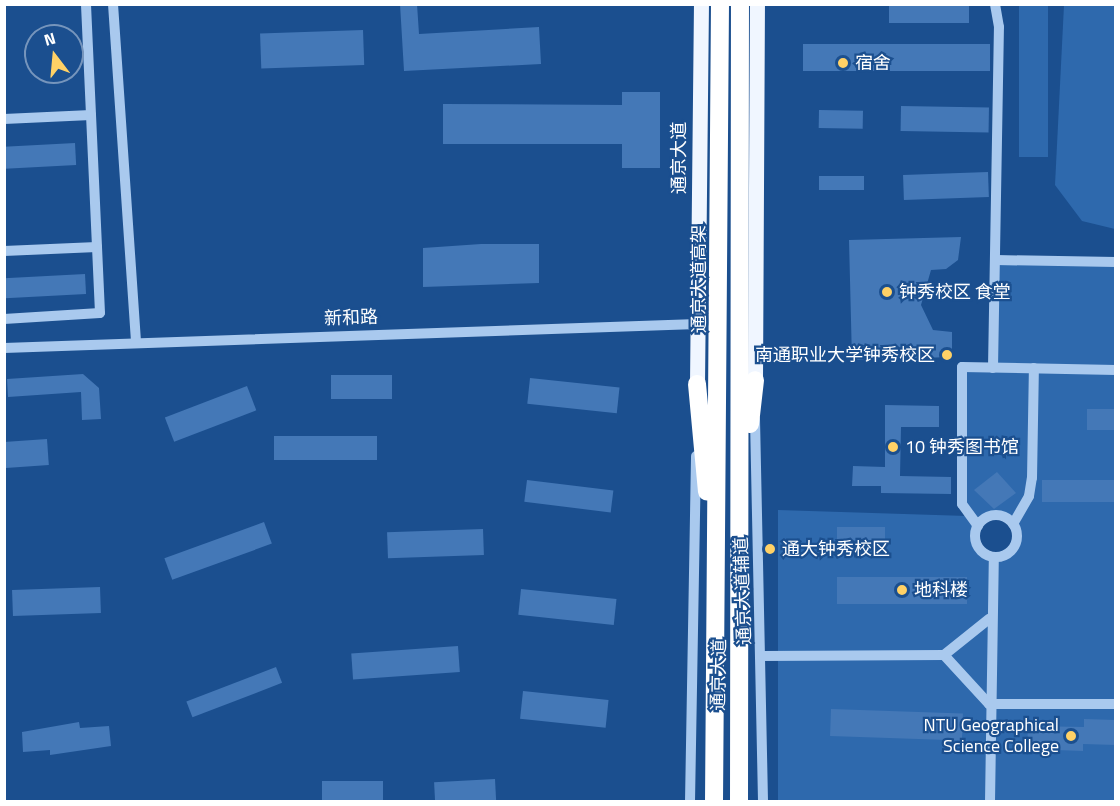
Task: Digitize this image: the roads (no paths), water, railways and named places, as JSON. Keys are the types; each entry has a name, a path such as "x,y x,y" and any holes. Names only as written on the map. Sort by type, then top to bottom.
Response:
{"highway":[{"name":"通京大道高架","path":"716,555 720,4"},
{"path":"740,4 742,549"},
{"path":"742,549 755,380"},
{"path":"697,384 716,555"},
{"name":"通京大道","path":"739,801 742,549"},
{"name":"通京大道","path":"714,801 716,555"}],"main road":[{"name":"通京大道","path":"697,384 701,4"},
{"path":"755,380 757,4"}],"street":[{"path":"4,319 100,313 86,4"},
{"path":"113,4 136,340"},
{"path":"993,368 996,260 994,4"},
{"path":"4,119 91,115"},
{"path":"4,251 97,247"},
{"path":"996,260 1116,262"},
{"name":"新和路","path":"4,348 136,340 698,324"},
{"path":"1034,368 1031,487 1013,524 1016,543 1007,554 994,557 978,546 978,526 962,504 962,368 1034,368 1116,370"},
{"name":"通京大道辅道","path":"755,380 763,801"},
{"path":"690,801 697,384"},
{"path":"978,526 995,515 1013,524"},
{"path":"990,801 989,619 994,557"},
{"path":"762,656 944,656 989,619"},
{"path":"944,656 989,704 1116,704"}],"place":[{"name":"宿舍","path":"843,63"},
{"name":"钟秀校区 食堂","path":"887,292"},
{"name":"南通职业大学钟秀校区","path":"947,355"},
{"name":"10 钟秀图书馆","path":"893,447"},
{"name":"通大钟秀校区","path":"770,549"},
{"name":"地科楼","path":"902,590"},
{"name":"NTU Geographical Science College","path":"1071,736"}]}
